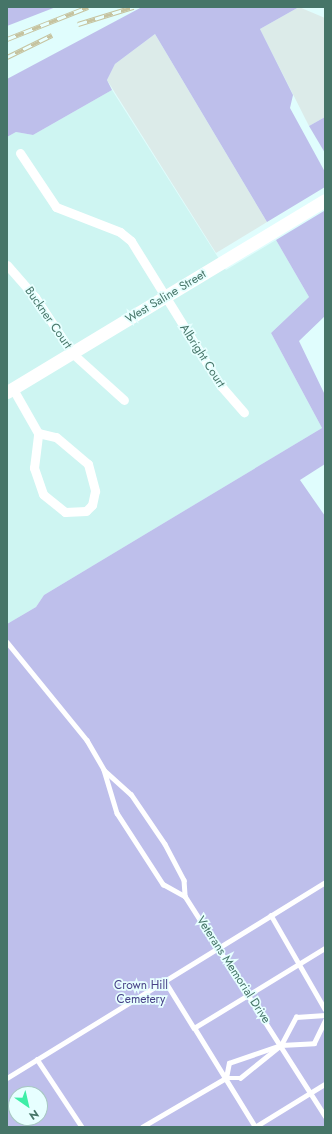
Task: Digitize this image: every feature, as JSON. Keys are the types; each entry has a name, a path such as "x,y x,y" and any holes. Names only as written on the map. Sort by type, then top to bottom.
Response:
{"street":[{"name":"Albright Court","path":"20,153 56,207 120,232 131,241 221,386 244,412"},
{"name":"West Saline Street","path":"10,390 325,200"},
{"name":"Buckner Court","path":"7,265 35,297 72,353 124,400"},
{"path":"10,390 38,433 34,468 43,494 65,512 86,512 92,505 95,490 88,464 56,437 38,433"}],"lane":[{"name":"Veterans Memorial Drive","path":"7,642 87,740 104,770 121,820 163,884 185,896 325,1116"},
{"name":"Veterans Memorial Drive","path":"104,770 131,794 165,844 184,880 185,896"},
{"path":"7,1078 165,981 220,950 271,915 325,882"},
{"path":"271,915 325,1009"},
{"path":"194,1028 325,948"},
{"path":"165,981 255,1127 325,1084"},
{"path":"142,1127 226,1078 240,1078 281,1045 296,1016 325,1015"},
{"path":"226,1078 229,1063 281,1045 314,1043 325,1020"},
{"path":"37,1059 82,1127"}],"shaded area":[{"path":"299,7 325,18 325,117 309,126 260,29"},
{"path":"155,34 267,222 216,253 107,80 115,64"},
{"path":"112,90 226,270 276,240 309,297 271,333 322,428 44,595 36,607 7,624 7,137 16,132 33,135"}],"green space":[{"path":"7,7 56,7 7,26"},
{"path":"142,7 299,7 260,29 293,95 290,108 325,172 325,187 267,222 155,34 115,64 107,80 112,90 33,135 16,132 7,137 7,79"},
{"path":"325,117 325,153 309,126"},
{"name":"Crown Hill Cemetery","path":"324,211 325,316 299,341 325,395 325,464 300,480 325,516 325,1127 7,1127 7,624 36,607 44,595 322,428 271,333 309,297 276,240"}],"railway":[{"path":"7,39 88,7"},
{"path":"78,24 133,7"},
{"path":"7,57 52,35"}]}
